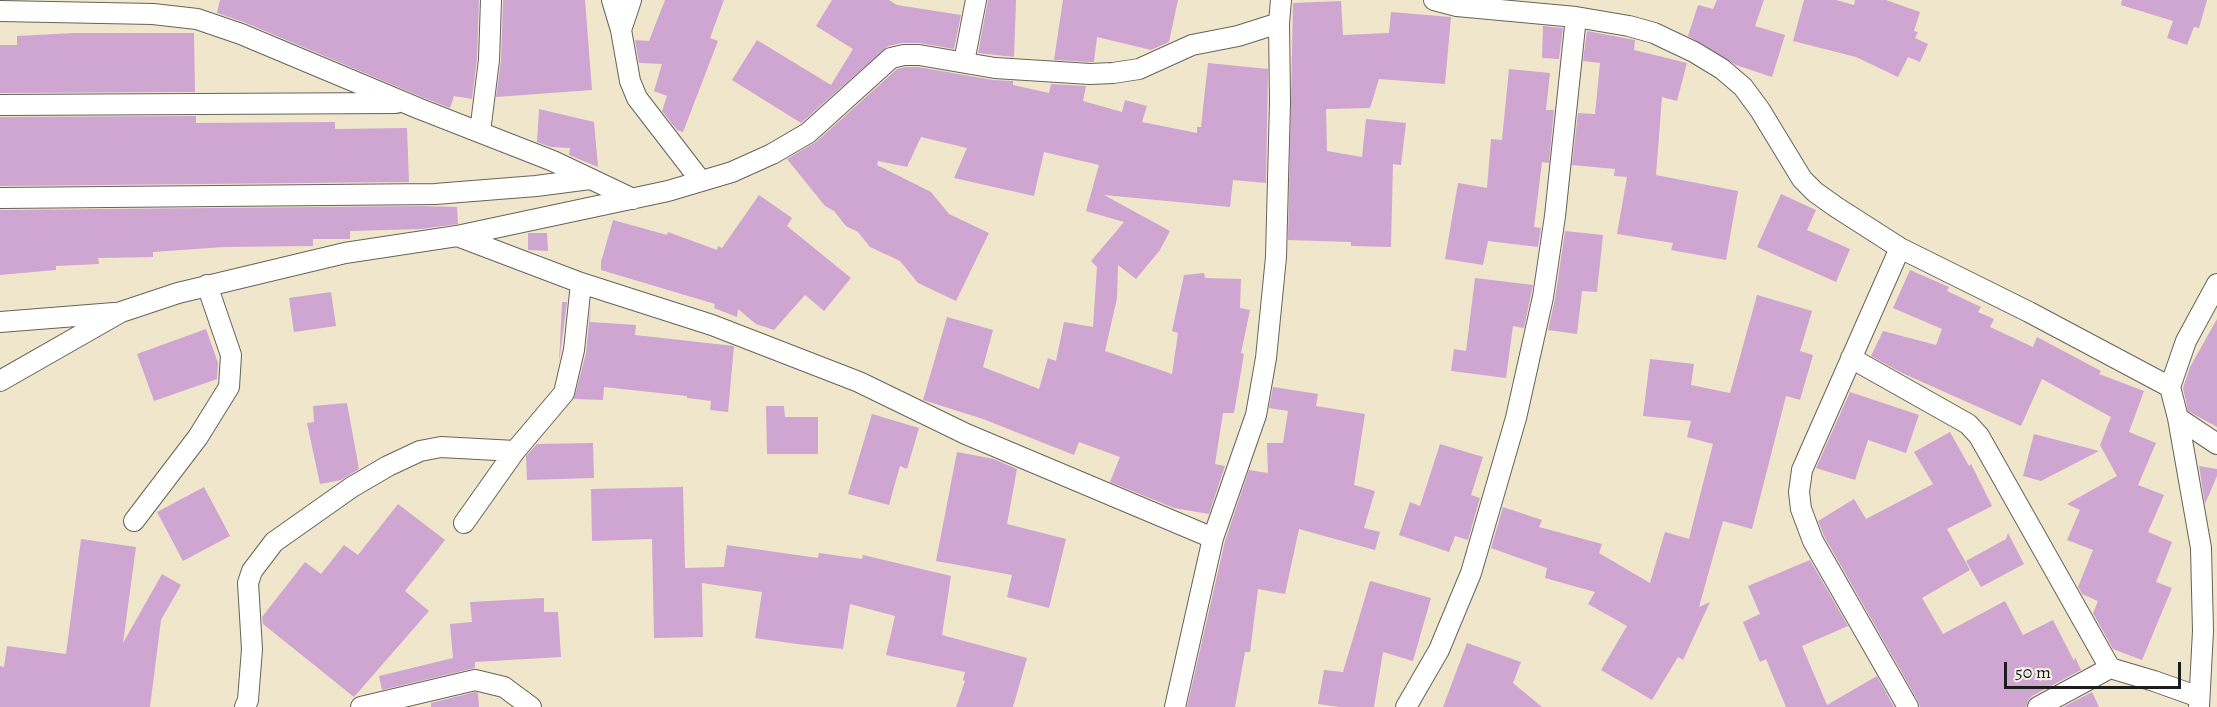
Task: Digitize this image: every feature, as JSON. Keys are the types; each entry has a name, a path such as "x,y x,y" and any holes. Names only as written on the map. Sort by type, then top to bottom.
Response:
{"street":[{"path":"153,14 170,0"},
{"path":"480,132 489,60 491,0"},
{"path":"612,0 621,30 630,81 637,98 701,181"},
{"path":"621,30 631,0"},
{"path":"964,62 976,0"},
{"path":"1175,707 1213,538 1256,415 1270,328 1276,256 1281,0"},
{"path":"1434,0 1457,6 1576,17 1629,26 1654,33 1694,52 1722,69 1743,87 1760,110 1802,179 1836,207 1900,248 2029,312 2170,387"},
{"path":"0,11 153,14 197,19 241,34 553,161 633,199"},
{"path":"1406,707 1439,650 1471,573 1516,418 1543,297 1576,17"},
{"path":"0,381 121,312 178,293 345,253 457,236 633,199 732,172 772,154 808,133 891,58 919,55 995,68 1090,74 1122,72 1139,69 1192,45 1238,36 1279,23"},
{"path":"0,105 407,103"},
{"path":"0,198 435,194 590,179"},
{"path":"457,236 581,283 712,325 859,382 966,434 1213,538"},
{"path":"1900,248 1802,470 1799,492 1801,509 1813,541 1908,707"},
{"path":"464,523 515,451 564,393 574,350 581,283"},
{"path":"1851,358 1968,424 1979,436 2110,668 2154,681 2199,702 2203,630 2201,548 2178,418 2170,387 2186,341 2217,284"},
{"path":"134,520 198,437 229,387 231,355 207,285"},
{"path":"0,322 121,312"},
{"path":"2178,418 2217,444"},
{"path":"245,707 248,700 252,649 248,583 252,571 274,542 352,487 420,451 441,447 515,451"},
{"path":"2038,707 2110,668"},
{"path":"361,707 475,680 504,687 531,707"}],"building":[{"path":"220,0 479,0 477,59 472,99 454,96 450,108 424,98 217,13"},
{"path":"503,0 585,0 592,90 496,97 501,60"},
{"path":"665,0 724,0 710,38 718,41 683,132 677,130 662,111 667,96 654,91 662,64 639,63 635,40 649,41"},
{"path":"832,0 889,0 897,5 961,15 954,49 919,43 888,46 801,123 732,80 757,40 831,85 853,49 816,26"},
{"path":"988,0 1016,0 1014,57 978,53"},
{"path":"1063,0 1178,0 1169,42 1151,50 1097,37 1094,62 1090,62 1054,60"},
{"path":"1717,0 1764,0 1755,26 1785,35 1772,77 1736,65 1688,36 1698,5 1713,9"},
{"path":"1804,0 1836,0 1854,5 1855,0 1886,0 1920,12 1914,31 1918,32 1915,38 1928,44 1920,62 1908,57 1898,77 1856,57 1793,41"},
{"path":"2122,0 2207,0 2199,28 2194,27 2187,45 2167,38 2173,21 2121,5"},
{"path":"1341,1 1343,35 1389,33 1391,12 1451,17 1445,84 1379,79 1370,108 1326,109 1327,151 1362,157 1366,119 1406,123 1401,165 1393,164 1391,247 1351,246 1351,242 1288,240 1293,3"},
{"path":"1543,26 1563,28 1559,59 1542,58"},
{"path":"1587,31 1635,40 1634,50 1687,63 1677,101 1662,97 1656,175 1738,191 1726,260 1671,250 1673,243 1617,234 1627,177 1614,176 1615,169 1572,165 1578,113 1595,114 1600,63 1583,61"},
{"path":"74,33 194,33 195,92 0,93 0,45 17,45 17,36"},
{"path":"1208,63 1268,69 1266,183 1233,180 1230,207 1104,195 1170,231 1160,250 1136,279 1118,265 1117,298 1105,351 1172,374 1178,333 1172,331 1184,275 1204,273 1205,278 1241,279 1240,308 1250,310 1241,353 1244,354 1234,413 1223,413 1215,464 1225,466 1209,514 1174,508 1110,482 1120,457 1079,442 1074,455 983,419 923,400 947,317 993,330 983,367 1039,389 1048,358 1056,361 1064,322 1093,327 1097,267 1091,261 1124,222 1086,211 1099,165 1044,152 1034,196 954,178 967,148 921,137 907,167 878,161 877,165 931,192 949,214 989,233 956,301 918,283 900,261 870,247 858,232 846,226 834,211 825,206 787,159 816,142 897,69 905,67 1013,81 1013,85 1049,93 1051,84 1086,86 1083,101 1122,112 1125,100 1147,106 1142,122 1197,133 1197,127 1201,127"},
{"path":"1509,69 1550,73 1546,110 1554,110 1549,163 1542,162 1534,227 1541,228 1538,247 1488,241 1483,265 1445,259 1458,183 1487,188 1491,139 1502,140"},
{"path":"539,109 594,122 598,167 569,155 570,148 551,147 537,142"},
{"path":"196,116 196,123 335,122 335,129 407,128 409,182 0,186 0,117"},
{"path":"1781,194 1816,210 1807,230 1850,249 1836,282 1757,247"},
{"path":"759,195 792,218 787,226 851,278 824,311 805,295 774,330 756,324 738,309 737,317 714,308 715,304 601,270 601,262 613,220 667,235 668,232 717,250 718,246 722,248"},
{"path":"457,207 458,224 421,229 350,231 350,239 313,239 313,246 224,247 153,252 153,257 98,258 99,264 56,266 56,270 0,275 0,210"},
{"path":"1565,231 1603,235 1597,292 1582,291 1577,334 1548,330"},
{"path":"528,233 547,233 548,251 528,250"},
{"path":"1910,270 1949,287 1947,291 1981,307 1978,312 1994,319 1990,327 2033,347 2037,337 2101,371 2099,374 2144,391 2129,432 2156,443 2138,485 2164,495 2148,532 2172,542 2156,582 2172,588 2142,660 2113,649 2093,613 2098,601 2082,594 2078,587 2093,550 2067,540 2080,510 2067,504 2117,476 2100,445 2111,417 2042,379 2021,426 1902,373 1871,356 1883,331 1936,345 1942,329 1893,308"},
{"path":"1475,278 1533,285 1524,328 1513,326 1506,378 1451,371 1454,349 1466,351"},
{"path":"331,292 336,326 294,332 289,298"},
{"path":"1757,295 1812,311 1800,351 1813,355 1800,400 1786,396 1752,529 1723,521 1699,607 1710,602 1683,660 1678,657 1652,700 1601,670 1627,626 1588,604 1595,592 1545,578 1547,568 1491,548 1503,507 1542,520 1539,527 1602,544 1599,553 1650,583 1665,532 1689,539 1713,444 1687,437 1691,421 1643,416 1650,359 1694,364 1691,385 1730,393"},
{"path":"562,302 567,302 559,363"},
{"path":"591,303 590,322 636,325 635,335 734,346 728,412 710,410 711,401 687,398 687,396 604,387 603,400 574,399 586,353"},
{"path":"2217,319 2217,427 2188,411 2183,388 2190,367"},
{"path":"206,329 218,363 217,379 154,401 137,354"},
{"path":"1273,387 1318,394 1316,406 1365,414 1354,485 1375,491 1364,528 1380,532 1375,550 1299,529 1285,594 1258,589 1250,652 1245,652 1235,707 1187,707 1225,541 1249,470 1268,473 1267,443 1283,443 1288,411 1269,408"},
{"path":"1850,392 1919,415 1906,453 1868,440 1855,480 1816,468"},
{"path":"347,403 359,469 341,480 320,484 307,423 314,422 313,406"},
{"path":"766,406 784,406 785,417 818,417 818,454 767,454"},
{"path":"872,414 919,428 907,469 900,466 889,505 848,494"},
{"path":"1950,432 1969,466 1971,464 1992,506 1947,529 1970,570 1922,598 1943,634 2005,601 2023,635 2053,620 2081,670 2032,696 2026,707 1920,707 1824,536 1818,521 1854,499 1866,519 1933,484 1914,452"},
{"path":"2034,434 2099,451 2041,481 2023,476"},
{"path":"593,443 594,478 527,480 526,456 537,444"},
{"path":"1440,444 1483,457 1471,495 1480,498 1468,540 1455,536 1449,552 1399,535 1410,502 1420,506"},
{"path":"957,452 994,459 1017,469 1007,524 1066,539 1049,608 1007,597 1012,575 936,561"},
{"path":"2199,466 2217,469 2217,476 2205,504"},
{"path":"204,487 230,536 183,561 157,512"},
{"path":"683,487 685,568 724,567 727,545 818,558 819,553 862,559 863,555 951,576 942,635 1027,658 1013,707 956,707 965,681 963,680 965,672 886,655 895,616 850,604 843,649 797,644 755,638 762,592 702,583 703,637 654,638 652,539 592,541 591,489"},
{"path":"398,504 445,540 405,591 429,611 354,697 263,624 262,617 305,562 321,574 344,545 358,555"},
{"path":"2008,533 2024,564 1981,587 1966,561 2006,539"},
{"path":"81,539 136,547 123,643 162,574 181,585 161,620 150,707 0,707 0,666 4,667 7,646 66,654"},
{"path":"1810,560 1848,626 1802,646 1827,705 1877,676 1894,707 1786,707 1766,659 1760,662 1743,622 1760,614 1748,586"},
{"path":"1370,581 1431,598 1413,661 1383,652 1374,707 1340,707 1318,704 1324,670 1343,672"},
{"path":"544,598 544,612 558,612 561,657 475,662 475,668 382,690 379,676 453,658 450,624 472,622 470,602"},
{"path":"1467,643 1521,662 1513,683 1542,707 1443,707"},
{"path":"2092,692 2099,707 2063,707"},
{"path":"478,693 479,707 431,707 431,703"}]}
